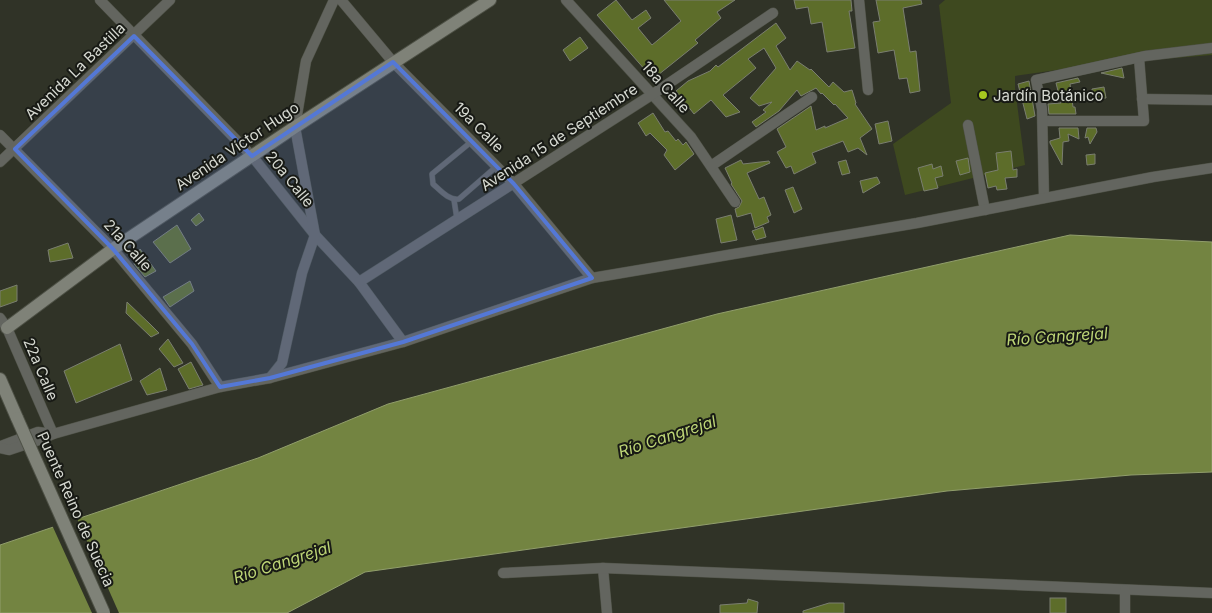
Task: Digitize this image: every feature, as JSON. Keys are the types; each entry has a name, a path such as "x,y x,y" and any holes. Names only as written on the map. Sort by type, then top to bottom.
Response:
{"street":[{"name":"20a Calle","path":"100,0 252,156 315,235 359,282 403,342"},
{"name":"Avenida La Bastilla","path":"0,162 170,0"},
{"path":"270,378 282,363 302,273 315,235 295,127 306,61 334,0"},
{"name":"19a Calle","path":"340,0 393,62 514,184 592,278"},
{"name":"Avenida Víctor Hugo","path":"4,323 295,127 490,0"},
{"name":"18a Calle","path":"566,0 691,137 735,202"},
{"path":"859,0 868,90"},
{"name":"Avenida 15 de Septiembre","path":"359,282 653,94 773,13"},
{"path":"1044,198 1043,121 1036,80 1139,58 1212,48"},
{"path":"1043,121 1144,121 1139,58"},
{"path":"711,166 812,97"},
{"path":"1142,99 1212,100"},
{"path":"968,125 985,210"},
{"name":"21a Calle","path":"0,135 114,248 192,344 220,387"},
{"path":"0,447 38,432 52,434 220,387 270,378 403,342 592,278 917,223 1153,177 1212,168"},
{"name":"22a Calle","path":"4,323 52,434"},
{"name":"Puente Reino de Suecia","path":"0,380 104,613"},
{"path":"602,568 607,613"},
{"path":"503,573 602,568 1212,593"},
{"path":"1125,590 1125,613"}],"lane":[{"path":"457,220 454,200 432,184 432,174 472,141"},
{"path":"454,200 460,198 497,166"}],"highlighted area":[{"path":"134,36 252,156 393,62 514,184 592,278 403,342 270,378 220,387 192,344 113,249 15,149"}],"shaded area":[{"name":"Jardín Botánico","path":"945,0 1212,0 1212,55 1099,64 1015,76 1025,165 905,195 893,144 951,103 939,5"}],"water":[{"name":"Río Cangrejal","path":"1070,235 1212,242 1212,472 1131,475 947,491 365,572 287,613 0,613 0,545 258,458 388,404 717,314"}],"pier":[{"path":"76,516 119,613 92,613 52,525"}],"building":[{"path":"616,0 632,20 646,10 651,18 638,28 652,45 681,21 664,0 735,0 717,12 721,18 695,40 698,43 653,79 597,15"},
{"path":"794,0 851,0 852,11 849,11 855,48 827,52 822,22 811,24 808,7 796,9"},
{"path":"876,0 921,0 922,4 903,8 910,52 916,51 920,91 910,93 907,78 899,79 894,50 878,53 873,22 880,21"},
{"path":"776,23 786,38 776,46 790,70 797,61 811,69 829,87 833,82 844,92 852,90 855,104 872,129 860,138 867,155 858,148 848,152 843,141 812,153 816,163 794,174 791,166 786,168 777,152 786,147 777,129 811,106 816,130 848,118 816,88 801,96 797,90 779,111 756,127 752,122 766,112 763,110 772,102 759,106 750,98 776,68 764,48 748,59 756,68 723,95 740,112 726,117 711,100 694,114 676,91 688,81 710,71 716,65 718,67"},
{"path":"580,37 588,48 570,61 563,50"},
{"path":"1122,68 1124,78 1101,73"},
{"path":"1078,78 1080,82 1070,84 1073,107 1075,107 1076,114 1049,114 1048,104 1061,103 1056,83"},
{"path":"1029,81 1035,116 1027,119 1018,84"},
{"path":"1104,87 1106,98 1092,99 1092,89"},
{"path":"653,113 665,132 668,131 676,141 678,139 683,145 686,142 694,154 675,170 664,155 667,150 650,133 646,136 638,123"},
{"path":"888,121 892,141 879,144 875,124"},
{"path":"1059,128 1078,128 1079,139 1068,134 1069,141 1063,142 1062,165 1050,143 1050,141 1060,138"},
{"path":"1087,128 1096,128 1097,132 1090,144 1088,137 1085,138"},
{"path":"1011,151 1013,170 1017,169 1017,177 1005,178 1007,189 997,190 996,186 988,188 985,173 998,170 996,153"},
{"path":"1095,154 1095,164 1087,165 1086,155"},
{"path":"968,158 970,172 960,175 956,161"},
{"path":"741,160 743,164 769,161 770,163 747,173 759,199 764,197 771,215 767,217 769,222 755,228 751,213 737,217 735,209 739,207 742,201 731,184 725,168"},
{"path":"846,160 850,173 842,175 838,162"},
{"path":"932,164 933,169 941,166 943,176 935,178 938,188 924,191 918,168"},
{"path":"877,177 880,183 863,193 860,181"},
{"path":"793,187 802,209 794,213 785,190"},
{"path":"199,213 204,220 196,226 191,220"},
{"path":"731,215 737,240 721,243 716,219"},
{"path":"177,225 191,249 170,263 153,242"},
{"path":"763,227 766,237 756,240 752,231"},
{"path":"68,243 73,258 50,262 48,250"},
{"path":"140,249 156,271 145,277 134,264"},
{"path":"190,281 194,291 170,307 163,297"},
{"path":"17,285 17,301 0,307 0,291"},
{"path":"127,302 159,333 151,337 126,313"},
{"path":"168,339 183,363 174,367 159,349"},
{"path":"120,344 132,380 76,403 64,371"},
{"path":"191,362 203,385 189,389 178,369"},
{"path":"160,368 167,390 147,395 140,381"},
{"path":"1050,598 1066,598 1066,613 1050,613"},
{"path":"748,599 758,602 757,613 720,613 720,605 747,603"},
{"path":"829,603 844,603 844,613 803,613 803,611"}],"place":[{"name":"Jardín Botánico","path":"983,95"}]}
